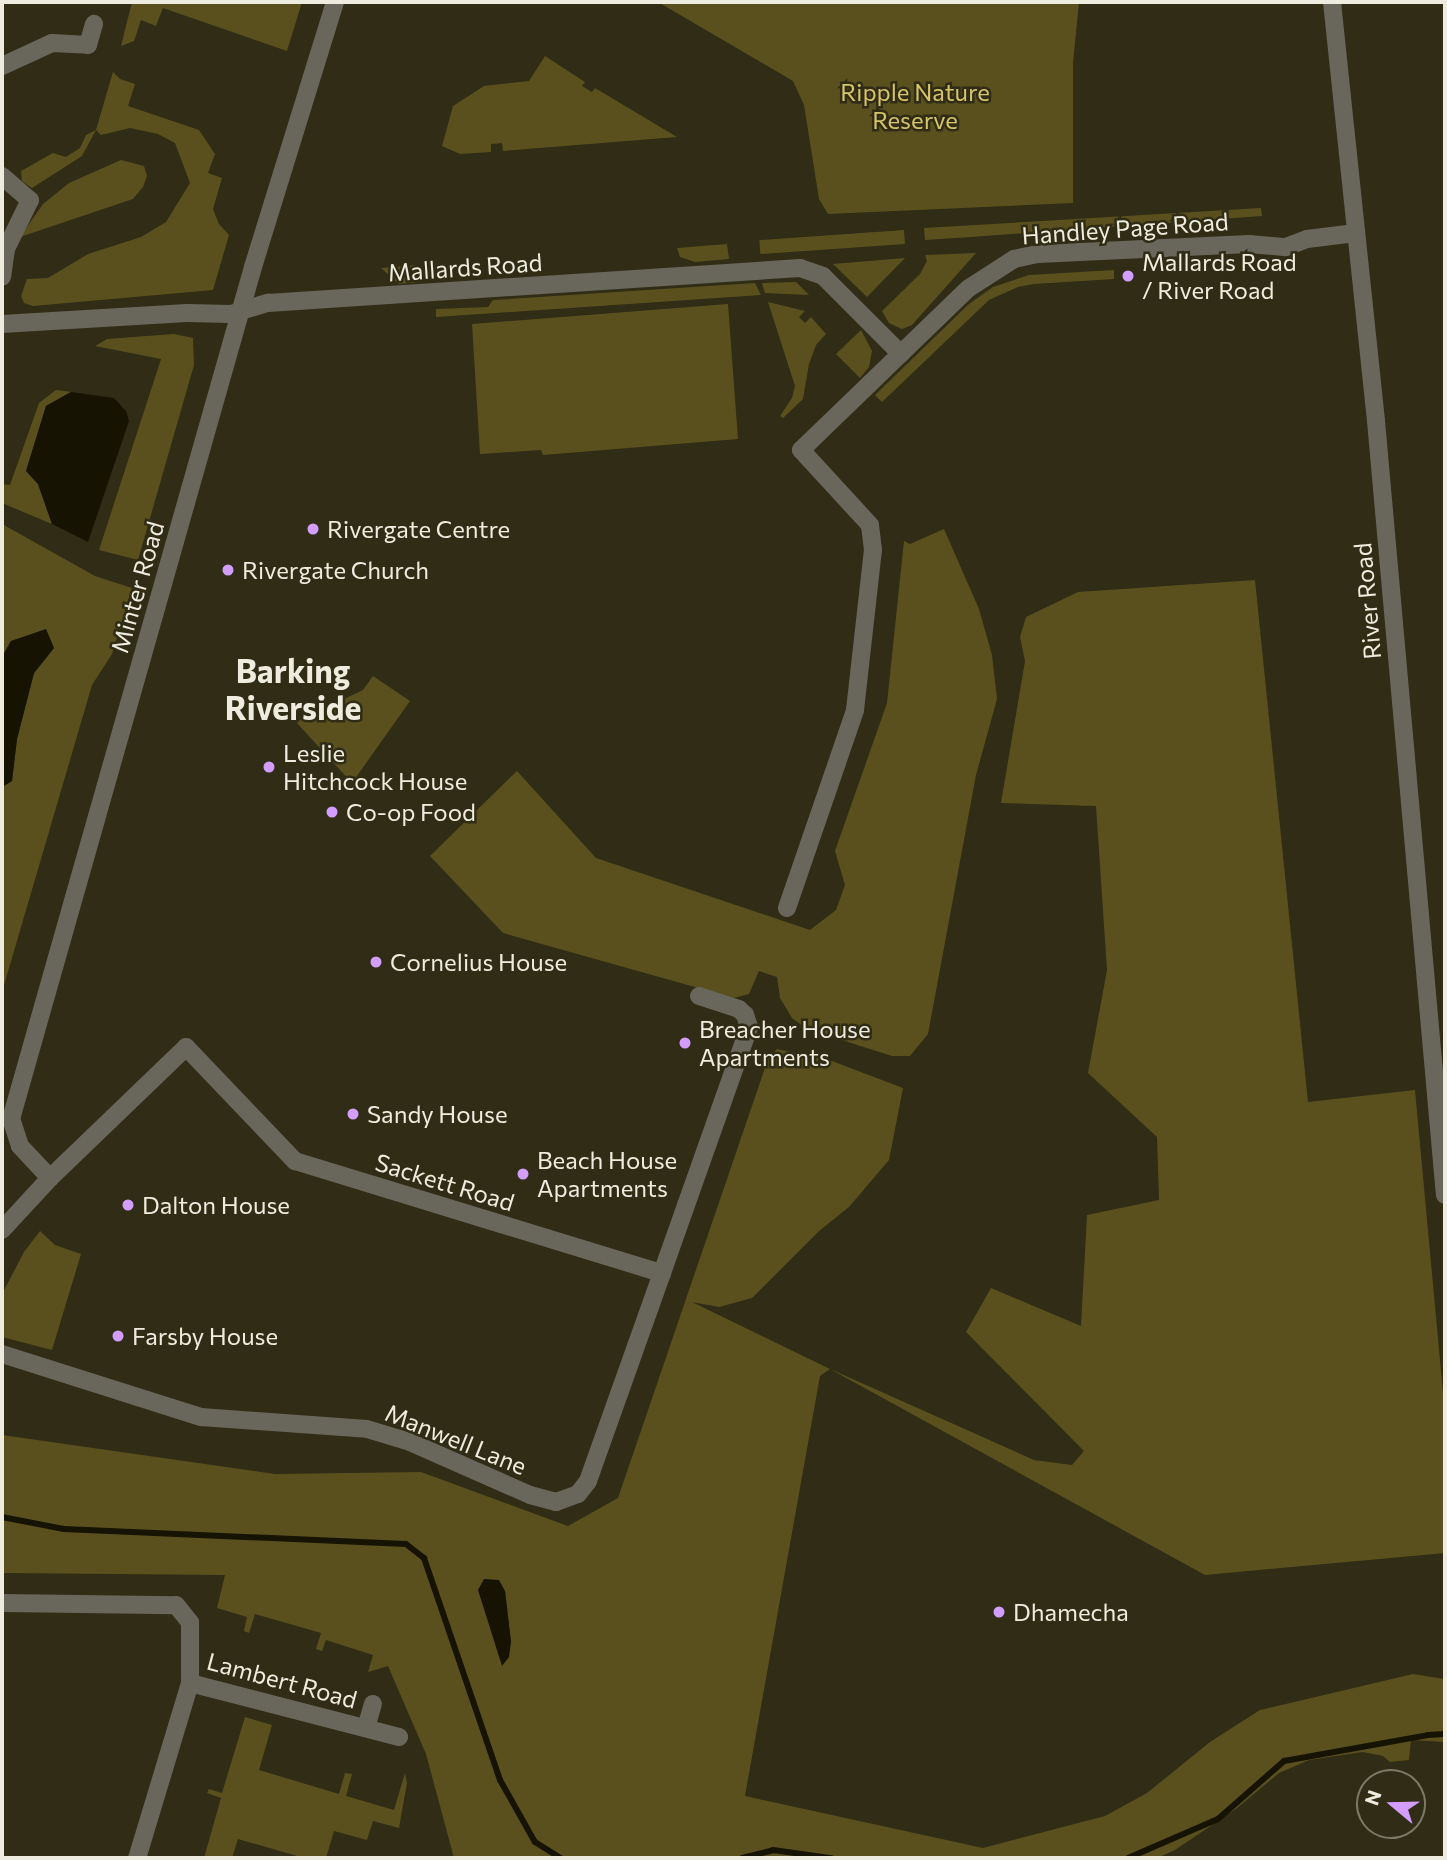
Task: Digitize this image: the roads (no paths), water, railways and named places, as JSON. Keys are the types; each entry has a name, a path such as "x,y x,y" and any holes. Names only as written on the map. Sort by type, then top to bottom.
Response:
{"street":[{"name":"Minter Road","path":"50,1178 20,1146 12,1119 253,267 335,2"},
{"name":"River Road","path":"1332,2 1417,861 1445,1195"},
{"path":"2,66 52,43 88,45 94,24"},
{"path":"2,176 30,200 6,249 2,277"},
{"name":"Handley Page Road","path":"787,908 855,710 873,550 870,525 801,450 970,288 994,270 1026,256 1249,244 1286,247 1307,239 1356,233"},
{"name":"Mallards Road","path":"2,324 187,313 242,313 268,303 800,268 823,276 901,354"},
{"path":"662,1273 749,1027 746,1014 739,1009 699,996"},
{"name":"Sackett Road","path":"50,1178 186,1047 295,1161 662,1273"},
{"path":"2,1230 50,1178"},
{"name":"Manwell Lane","path":"2,1354 201,1417 367,1429 410,1442 530,1495 556,1502 578,1494 588,1481 662,1273"},
{"name":"Lambert Road","path":"2,1603 176,1605 190,1622 190,1683 399,1737"},
{"path":"137,1858 190,1683"},
{"name":"Lambert Road","path":"366,1728 373,1704"}],"waterway":[{"path":"2,1517 64,1529 406,1544 424,1558 500,1780 535,1842 561,1858"},
{"path":"1128,1858 1218,1819 1284,1761 1445,1734"},
{"path":"742,1858 773,1850 831,1858"}],"place":[{"name":"Mallards Road / River Road","path":"1128,276"},
{"name":"Rivergate Centre","path":"313,529"},
{"name":"Rivergate Church","path":"228,570"},
{"name":"Leslie Hitchcock House","path":"269,767"},
{"name":"Co-op Food","path":"332,812"},
{"name":"Cornelius House","path":"376,962"},
{"name":"Breacher House Apartments","path":"685,1043"},
{"name":"Sandy House","path":"353,1114"},
{"name":"Beach House Apartments","path":"523,1174"},
{"name":"Dalton House","path":"128,1205"},
{"name":"Farsby House","path":"118,1336"},
{"name":"Dhamecha","path":"999,1612"}],"district":[{"name":"Barking Riverside","path":"293,690"}],"park label":[{"name":"Ripple Nature Reserve","path":"915,106"}]}
